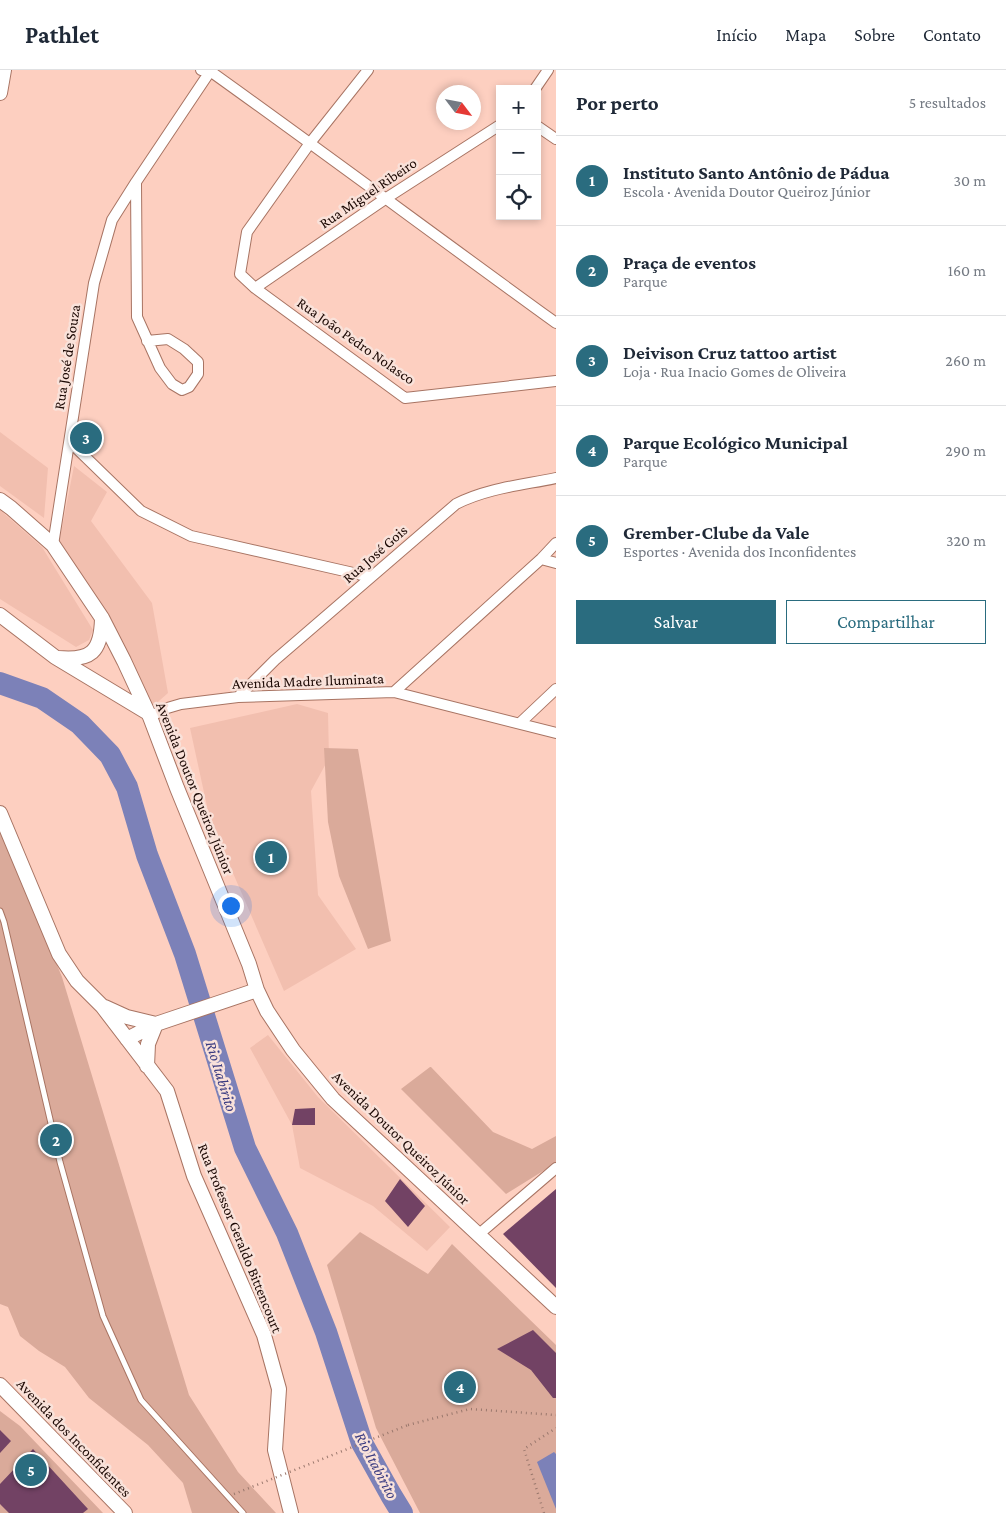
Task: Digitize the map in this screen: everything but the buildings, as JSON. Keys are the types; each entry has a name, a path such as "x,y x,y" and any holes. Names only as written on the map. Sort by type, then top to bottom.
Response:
{"main road":[{"path":"0,93 4,70"},
{"name":"Avenida Doutor Queiroz Júnior","path":"0,500 53,545 102,618 149,715 176,788 249,964 257,990 267,1011 293,1050 333,1099 556,1307"},
{"path":"0,615 55,657 149,715"},
{"path":"55,657 81,658 91,653 98,645 102,635 102,618"},
{"name":"Rua Professor Geraldo Bittencourt","path":"0,813 59,954 76,981 102,1006 167,1091 194,1176 264,1335 279,1389 275,1450 291,1513"},
{"path":"127,1039 161,1023 257,990"},
{"path":"102,1006 126,1018 161,1023"},
{"path":"147,1066 148,1044 161,1023"},
{"name":"Avenida dos Inconfidentes","path":"0,1385 125,1513"}],"street":[{"path":"207,70 310,142 556,323"},
{"name":"Rua José de Souza","path":"53,545 94,283 112,220 207,70"},
{"path":"310,142 368,70"},
{"path":"538,85 548,70"},
{"name":"Rua Miguel Ribeiro","path":"255,288 385,199 496,128"},
{"path":"541,129 556,139"},
{"name":"Rua João Pedro Nolasco","path":"310,142 247,232 240,274 255,288 405,398 556,381"},
{"path":"136,182 137,317 147,341 160,368 172,384 182,390 189,387 198,374 198,362 184,349 168,339 147,341"},
{"path":"70,442 141,511 191,536 371,577"},
{"name":"Rua José Gois","path":"238,697 275,660 456,504 483,493 556,478"},
{"path":"394,692 541,559 556,543"},
{"path":"541,559 556,563"},
{"path":"520,724 556,689"},
{"name":"Avenida Madre Iluminata","path":"149,715 181,704 238,697 394,692 556,733"},
{"path":"478,1235 556,1168"}],"lane":[{"path":"0,911 60,1162 103,1316 141,1400 243,1513"}],"path":[{"path":"234,1494 408,1425 470,1409 556,1415"},
{"path":"544,1513 524,1449 556,1428"}],"shaded area":[{"path":"0,432 48,468 44,518 0,486"},
{"path":"74,466 107,492 91,521 152,603 168,693 151,708 59,543"},
{"path":"0,510 42,547 93,630 89,640 76,647 0,599"},
{"path":"297,704 328,713 329,758 311,791 318,895 356,949 284,991 210,820 190,728"},
{"path":"324,748 358,749 391,941 368,949 339,876 328,822"},
{"path":"0,828 62,977 189,1395 238,1472 276,1513 192,1513 183,1483 148,1445 89,1398 65,1367 39,1351 20,1336 8,1307 0,1304"},
{"path":"268,1035 318,1097 450,1227 427,1251 373,1206 300,1168 292,1125 250,1048"},
{"path":"430,1067 493,1132 532,1149 556,1136 556,1163 506,1194 401,1089"},
{"path":"360,1232 428,1274 452,1244 556,1345 556,1513 420,1513 376,1428 327,1265"},
{"path":"0,1411 20,1426 103,1513 0,1513"}],"water":[{"path":"554,1452 556,1454 556,1509 537,1462"}],"waterway":[{"name":"Rio Itabirito","path":"0,683 42,698 80,724 110,755 127,787 147,855 185,954 245,1148 287,1233 326,1332 362,1443 402,1513"}],"place":[{"name":"Deivison Cruz tattoo artist","path":"86,438"},
{"name":"Instituto Santo Antônio de Pádua","path":"271,857"},
{"name":"Praça de eventos","path":"56,1140"},
{"name":"Parque Ecológico Municipal","path":"460,1387"},
{"name":"Grember-Clube da Vale","path":"31,1470"}]}
